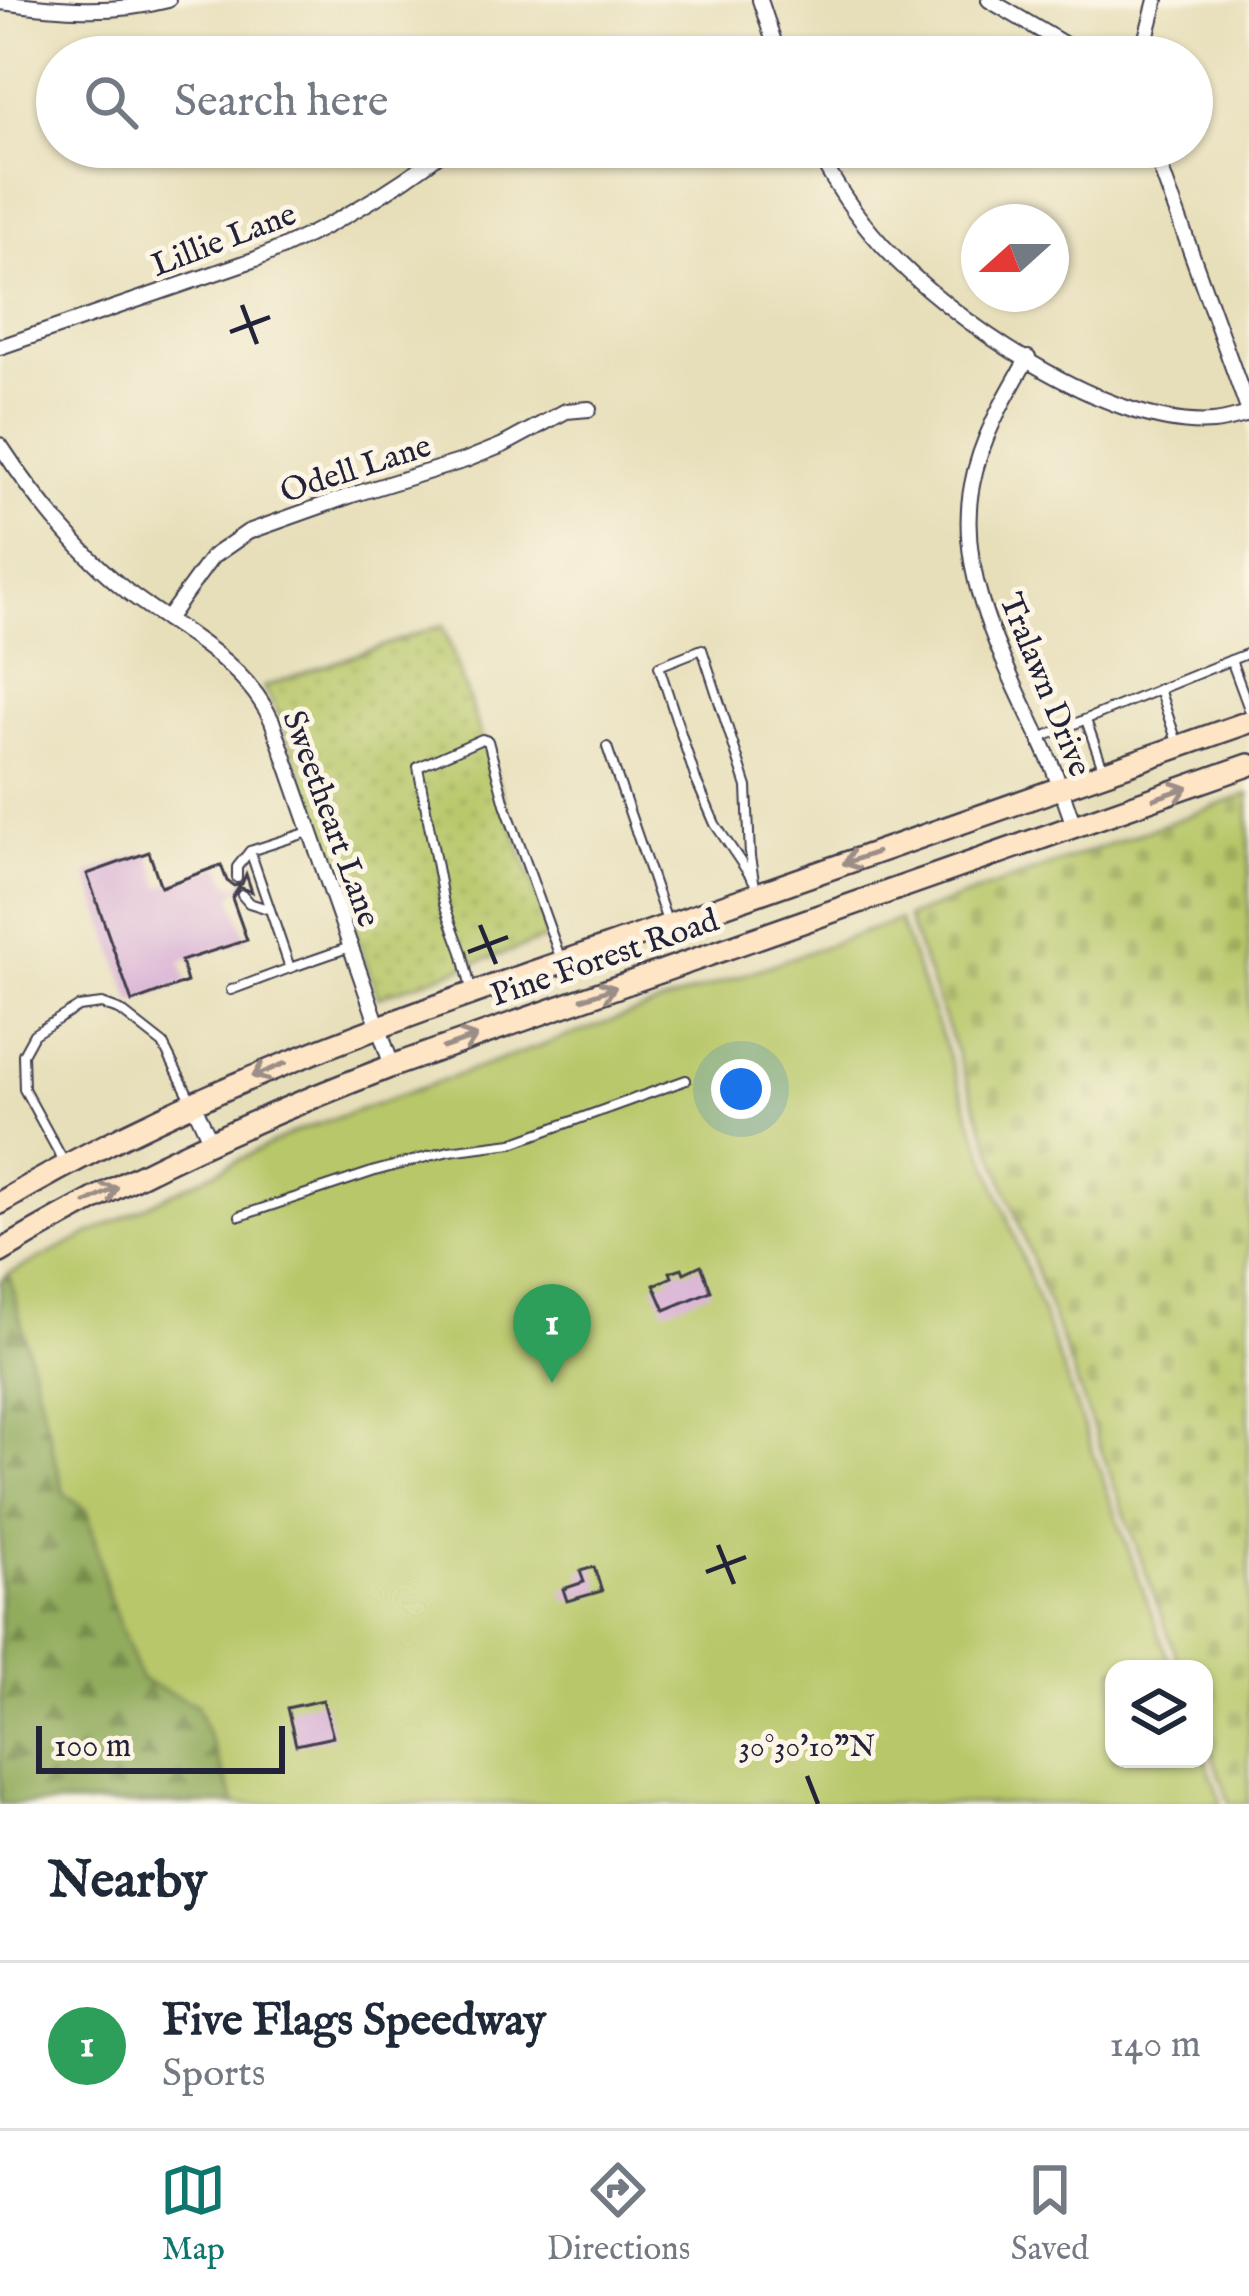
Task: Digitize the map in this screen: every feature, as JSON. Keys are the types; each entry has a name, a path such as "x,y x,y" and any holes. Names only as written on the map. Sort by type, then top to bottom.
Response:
{"main road":[{"name":"Pine Forest Road","path":"0,1203 193,1103 279,1066 668,925 754,887 970,819 1249,722"},
{"name":"Pine Forest Road","path":"0,1252 210,1140 305,1099 1249,765"},
{"path":"970,819 985,858"},
{"path":"637,936 650,975"}],"street":[{"path":"0,2 106,10 168,0"},
{"path":"760,0 772,36"},
{"path":"989,0 1050,36"},
{"path":"1147,36 1156,0"},
{"name":"Lillie Lane","path":"0,347 295,243 367,205 419,168"},
{"path":"827,168 883,246 952,308 1028,358 1089,393 1142,412 1216,422 1249,413 1161,168"},
{"name":"Tralawn Drive","path":"1028,358 987,437 973,479 968,540 994,637 1074,826"},
{"name":"Odell Lane","path":"166,619 212,557 248,532 485,452 566,411 590,409"},
{"name":"Sweetheart Lane","path":"0,445 77,545 130,592 215,653 259,696 272,721 392,1066"},
{"path":"193,1103 210,1140"}],"lane":[{"path":"702,649 747,788 754,887 715,824 696,780 659,666 702,649"},
{"path":"1039,739 1249,653"},
{"path":"1231,660 1249,709"},
{"path":"1159,689 1179,746"},
{"path":"1085,720 1104,773"},
{"path":"472,994 444,904 418,767 482,739 488,741 505,804 562,962"},
{"path":"607,747 668,925"},
{"path":"236,878 237,868 250,851 311,832"},
{"path":"250,851 290,968"},
{"path":"242,895 248,903 270,910"},
{"path":"231,990 290,968 353,955"},
{"path":"66,1166 24,1089 23,1054 34,1034 78,1007 102,1004 121,1011 163,1044 193,1103"},
{"path":"240,1216 393,1166 449,1151 512,1143 686,1080"}],"green space":[{"path":"443,625 551,937 378,997 281,718 263,687"},
{"path":"1249,794 1249,1804 1230,1804 1213,1756 1213,1660 1178,1660 907,917"},
{"path":"899,920 1169,1660 1105,1660 1105,1768 1209,1768 1222,1804 235,1804 197,1705 141,1680 108,1594 88,1512 64,1493 9,1274 293,1133"},
{"path":"9,1274 64,1493 88,1511 108,1594 197,1705 235,1804 0,1804 0,1281"}],"building":[{"path":"149,852 161,887 221,865 234,886 242,884 246,874 252,892 239,887 232,898 247,940 181,961 187,982 132,1002 87,874"},
{"path":"701,1265 711,1291 665,1310 654,1285 672,1277 670,1272 682,1268 684,1273"},
{"path":"594,1567 602,1591 567,1601 563,1589 584,1582 580,1571"},
{"path":"323,1700 333,1737 296,1745 287,1708"}],"place":[{"name":"Five Flags Speedway","path":"552,1383"}]}
